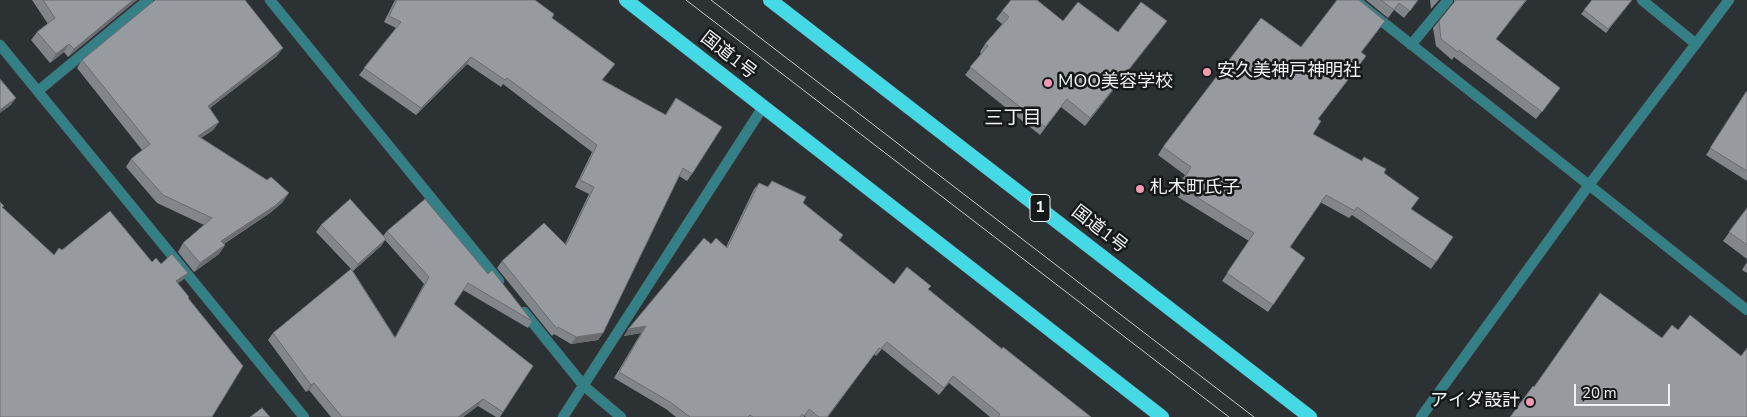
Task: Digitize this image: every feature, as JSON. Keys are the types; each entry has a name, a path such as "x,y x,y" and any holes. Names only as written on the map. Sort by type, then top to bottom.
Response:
{"highway":[{"name":"国道1号","path":"626,0 1162,417"},
{"name":"国道1号","path":"770,0 1310,417"}],"street":[{"path":"38,91 148,0"},
{"path":"270,0 502,285"},
{"path":"1355,0 1747,310"},
{"path":"1411,45 1448,0"},
{"path":"1642,0 1696,44"},
{"path":"1421,417 1589,185 1729,0"},
{"path":"0,45 304,417"},
{"path":"563,417 763,107"},
{"path":"515,301 584,386 622,417"}],"building":[{"path":"43,0 133,0 74,49 69,44 56,54 37,32 55,18"},
{"path":"155,0 245,0 283,48 208,106 219,122 198,136 267,180 271,177 289,193 276,205 221,241 225,245 200,263 183,243 212,218 163,195 131,159 150,144 82,60"},
{"path":"397,0 535,0 554,14 552,18 615,64 602,80 666,115 676,98 722,127 692,174 683,168 603,333 576,337 558,327 557,329 502,261 544,223 566,245 594,187 580,180 597,145 507,78 505,80 471,57 421,108 364,68 401,22 389,16"},
{"path":"1011,0 1037,0 1063,21 1078,2 1118,32 1141,2 1167,21 1090,118 1067,99 1045,127 970,67 988,46 985,44 1009,17 1002,11"},
{"path":"1337,0 1359,0 1385,21 1361,52 1366,56 1318,119 1321,121 1313,134 1362,161 1364,157 1386,169 1384,173 1419,198 1411,209 1453,237 1436,262 1357,207 1355,211 1326,195 1290,247 1305,258 1273,305 1227,273 1254,233 1179,186 1191,167 1163,147 1261,18 1301,47"},
{"path":"1381,0 1418,0 1410,11 1399,3 1394,10"},
{"path":"1456,0 1526,0 1496,39 1560,88 1542,112 1459,50 1458,52 1441,39 1439,21"},
{"path":"1592,0 1632,0 1608,29 1584,10"},
{"path":"0,79 16,98 0,110"},
{"path":"1747,92 1747,171 1710,148"},
{"path":"772,181 806,197 803,203 843,235 839,240 894,284 907,267 931,286 928,289 1091,417 998,417 1000,414 953,376 944,388 887,342 881,349 879,348 827,417 819,417 809,409 804,416 802,414 800,417 753,417 750,415 748,417 690,417 670,402 619,372 646,326 628,329 704,238 711,244 716,238 727,248 759,183 768,187"},
{"path":"350,199 386,239 358,264 321,225"},
{"path":"425,199 488,274 492,270 532,321 468,283 454,304 533,366 503,412 483,399 458,417 342,417 314,383 311,385 273,333 351,269 395,338 429,277 387,231"},
{"path":"0,202 4,206 2,207 54,255 59,248 62,250 110,211 152,262 156,258 161,264 172,254 188,273 176,281 243,366 212,417 0,417"},
{"path":"1747,208 1747,245 1729,232"},
{"path":"1600,293 1662,338 1672,325 1678,330 1690,315 1741,356 1747,348 1747,417 1510,417 1534,387"},
{"path":"262,408 270,417 250,417"}],"tram line":[{"path":"686,0 1229,417"},
{"path":"711,0 1254,417"}],"place":[{"name":"安久美神戸神明社","path":"1207,72"},
{"name":"MOO美容学校","path":"1048,83"},
{"name":"札木町氏子","path":"1140,189"},
{"name":"アイダ設計","path":"1530,402"}],"district":[{"name":"三丁目","path":"1013,119"}]}
